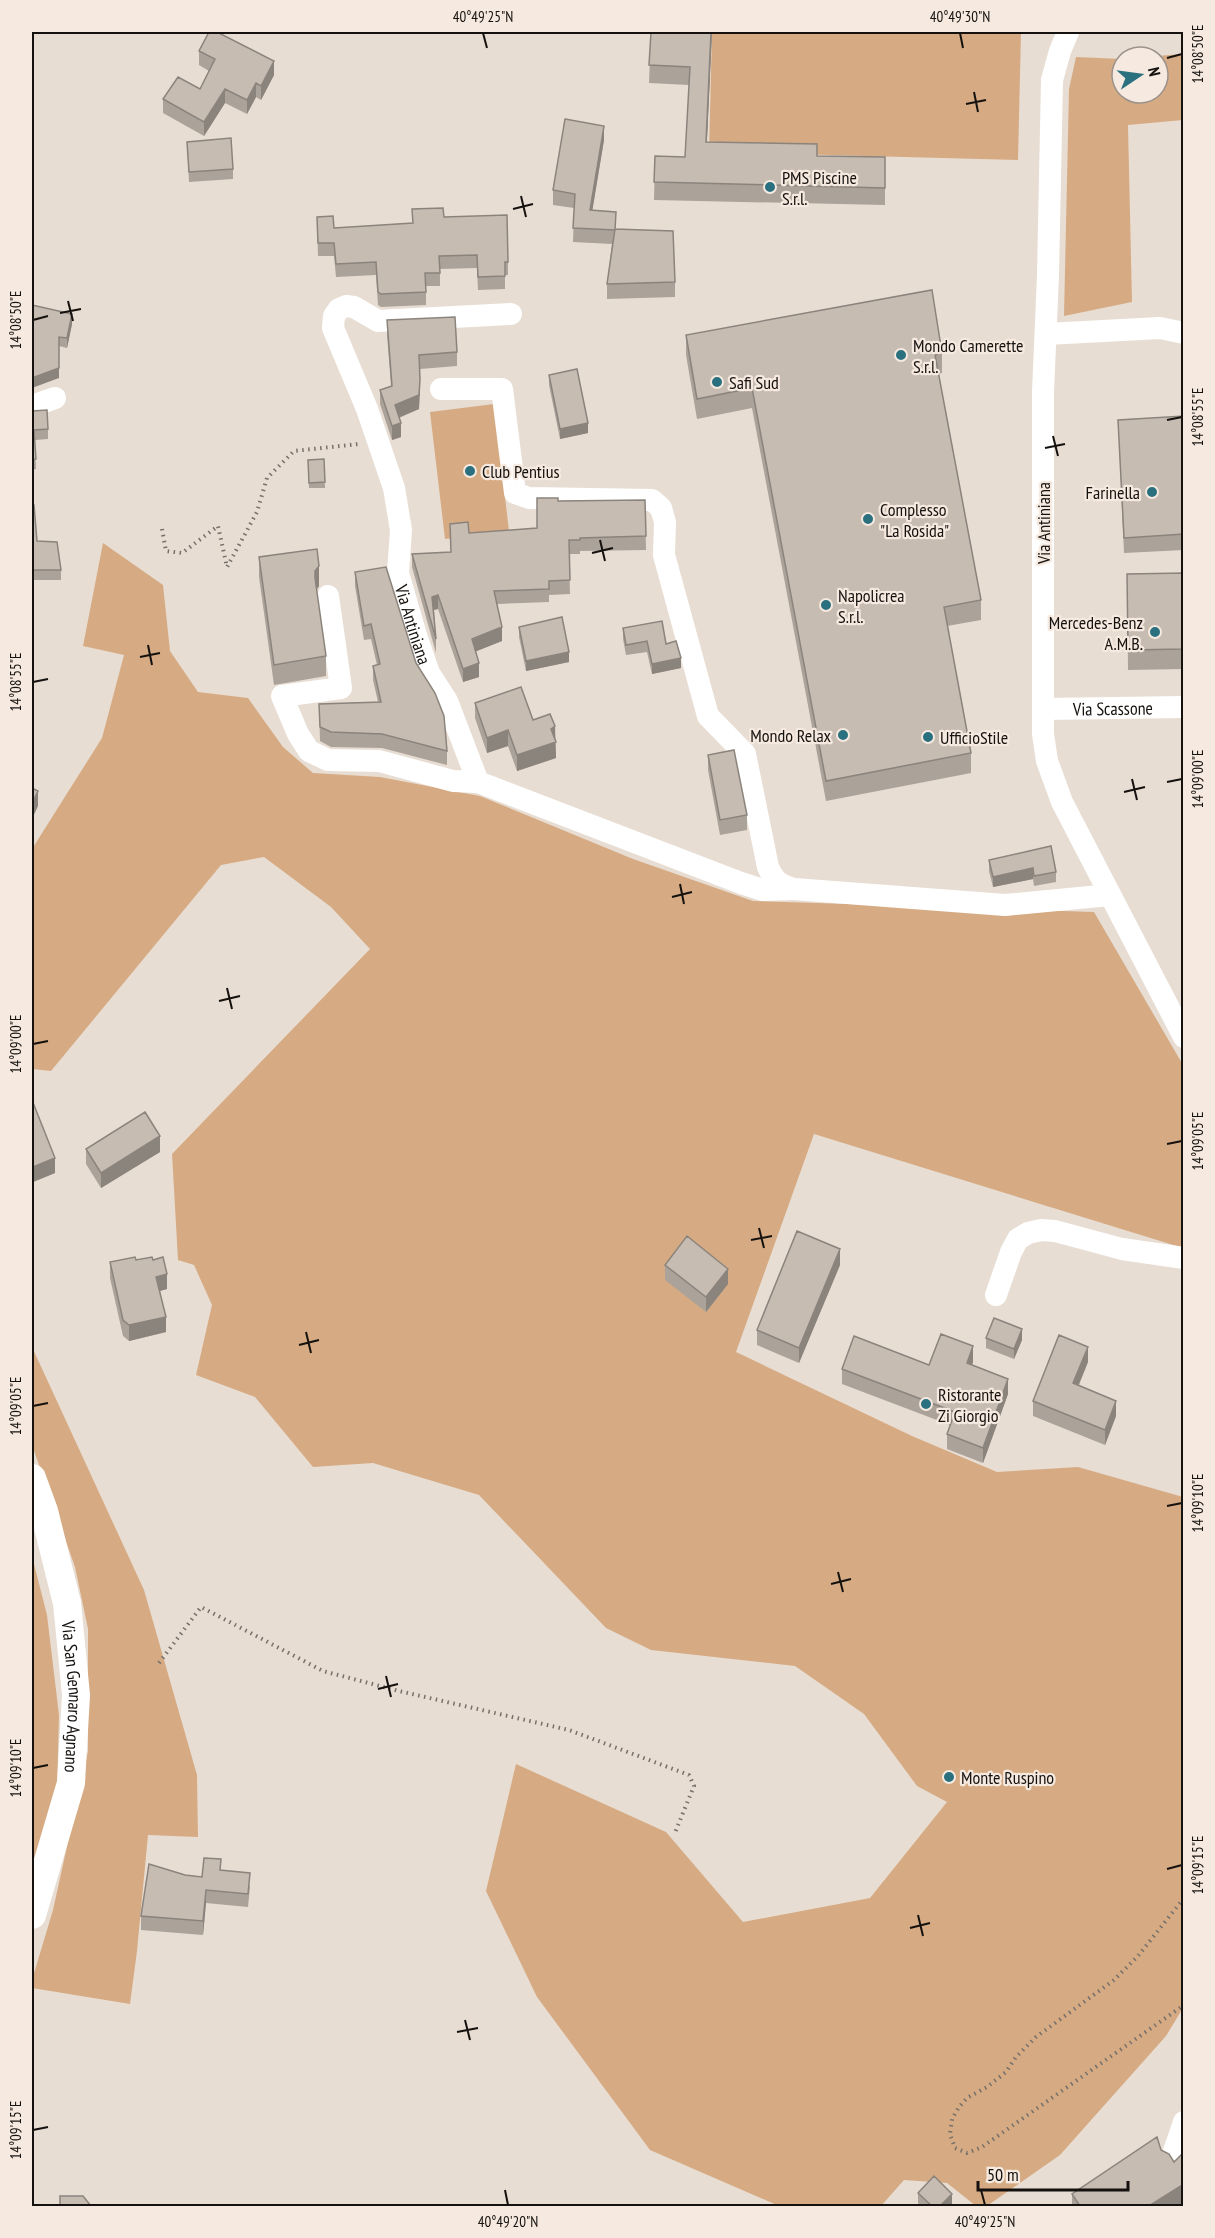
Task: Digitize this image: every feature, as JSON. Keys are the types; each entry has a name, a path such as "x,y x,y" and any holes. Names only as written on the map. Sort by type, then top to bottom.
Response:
{"main road":[{"name":"Via San Gennaro Agnano","path":"32,1478 44,1511 67,1603 76,1695 71,1784 32,1915"}],"street":[{"name":"Via Antiniana","path":"1063,38 1052,80 1043,392 1042,709 1047,761 1062,802 1184,1036"},
{"name":"Via Antiniana","path":"478,782 447,701 429,673 416,635 398,573 400,530 394,488 368,409 333,328 334,316 339,309 346,306 354,307 378,321 511,314"},
{"path":"1046,334 1160,328 1184,333"},
{"path":"441,389 502,389 515,493 529,498 652,500 662,508 665,522 664,555 708,716 745,754 768,867 780,885 794,889"},
{"path":"32,406 55,398"},
{"path":"328,596 342,688 282,696 298,734 309,751 328,760 379,761 453,781 478,782 763,890 794,889 1005,905 1110,895"},
{"name":"Via Scassone","path":"1042,709 1184,708"},
{"path":"996,1295 1018,1239 1028,1233 1041,1230 1122,1249 1184,1258"},
{"path":"1171,2160 1184,2122"}],"path":[{"path":"162,529 166,551 182,553 218,526 227,567 257,512 267,478 294,452 379,442"},
{"path":"159,1663 201,1607 323,1671 569,1730 689,1775 694,1786 674,1835"},
{"path":"1184,1898 1138,1956 1114,1980 1036,2037 1016,2057 1006,2072 963,2103 952,2119 950,2133 955,2148 968,2153 982,2148 1184,2005"}],"shaded area":[{"path":"712,32 1021,32 1018,160 709,152"},
{"path":"1183,54 1183,120 1128,125 1132,302 1064,316 1069,89 1076,57 1110,58 1110,105 1170,105 1170,55"},
{"name":"Club Pentius","path":"494,404 509,531 445,539 430,412"},
{"path":"103,543 163,585 170,651 198,692 248,698 283,747 313,773 380,777 480,796 633,859 753,901 1094,912 1183,1065 1183,1248 814,1134 736,1352 912,1436 997,1472 1078,1467 1183,1497 1183,2008 1166,2036 1060,2155 987,2206 976,2206 947,2183 904,2180 881,2206 779,2206 650,2150 537,1997 486,1891 516,1764 666,1832 743,1922 870,1898 947,1802 917,1786 864,1714 795,1666 651,1650 606,1628 479,1495 373,1463 313,1467 255,1397 196,1375 212,1305 194,1265 178,1260 172,1154 370,949 331,907 264,857 221,865 51,1071 32,1069 32,849 102,738 124,655 83,646"},
{"path":"32,1347 144,1590 197,1775 198,1837 148,1835 130,2004 32,1988 32,1980 53,1910 88,1751 88,1629 75,1567 32,1445"},
{"path":"32,1556 47,1615 59,1715 57,1791 32,1870"}],"building":[{"path":"209,32 217,32 274,61 261,86 256,83 247,100 225,89 204,122 163,99 178,77 200,89 215,59 199,51"},
{"path":"651,32 711,32 706,142 817,144 817,156 885,157 885,188 654,182 655,156 685,157 690,67 649,65"},
{"path":"565,119 604,126 590,210 616,212 615,230 573,228 575,194 553,190"},
{"path":"231,138 233,169 189,172 187,142"},
{"path":"443,208 444,217 507,215 508,262 505,262 505,276 478,277 477,255 439,256 440,273 425,273 426,292 381,294 378,292 376,262 336,264 334,243 318,243 317,217 333,216 334,228 413,223 412,209"},
{"path":"615,229 673,231 675,282 607,284"},
{"name":"Complesso \"La Rosida\"","path":"932,290 942,353 935,355 981,600 944,607 971,753 826,781 752,388 697,399 686,335"},
{"path":"32,305 72,314 67,338 59,337 59,368 32,378"},
{"path":"455,317 457,352 419,355 419,395 395,405 401,423 392,426 380,390 392,386 387,320"},
{"path":"577,369 588,423 560,429 549,375"},
{"path":"47,410 48,429 34,430 36,459 32,460 32,411"},
{"name":"Farinella","path":"1184,416 1184,534 1124,538 1118,420"},
{"path":"324,459 325,482 309,483 308,460"},
{"path":"537,498 558,498 558,501 645,500 646,536 569,540 570,580 549,581 549,589 494,591 502,627 472,639 479,663 463,669 438,595 432,597 436,639 412,554 451,552 450,524 468,522 469,533 537,528"},
{"path":"32,505 34,505 37,541 57,542 61,570 32,570"},
{"path":"317,549 319,566 315,571 315,578 326,656 274,665 259,557"},
{"path":"386,567 416,663 435,693 444,716 447,751 382,734 331,732 320,727 319,704 381,702 373,666 380,664 371,624 364,626 355,572"},
{"name":"Mercedes-Benz A.M.B.","path":"1184,573 1184,649 1128,650 1127,574"},
{"path":"562,617 569,652 526,661 519,627"},
{"path":"662,621 666,644 676,641 681,658 652,664 647,641 626,645 623,628"},
{"path":"521,687 533,720 550,714 555,726 551,729 556,742 517,755 508,730 487,738 475,703"},
{"path":"734,750 747,815 720,820 708,755"},
{"path":"32,788 38,791 32,804"},
{"path":"1051,846 1056,872 1034,876 1033,868 993,877 989,860"},
{"path":"32,1100 55,1158 33,1167 32,1163"},
{"path":"145,1112 160,1136 101,1173 86,1149"},
{"path":"797,1231 840,1249 799,1348 757,1330"},
{"path":"687,1236 728,1269 706,1297 665,1265"},
{"path":"135,1257 136,1260 152,1257 153,1260 163,1257 167,1274 156,1277 166,1317 129,1325 123,1320 110,1262"},
{"path":"994,1318 1022,1329 1014,1349 986,1338"},
{"path":"941,1334 973,1346 967,1363 1008,1379 983,1448 947,1434 955,1412 842,1369 854,1336 929,1365"},
{"path":"1059,1335 1088,1347 1073,1383 1116,1401 1105,1430 1033,1401"},
{"path":"204,1858 221,1859 220,1870 250,1873 248,1894 206,1890 203,1921 141,1916 149,1864 185,1875 202,1877"},
{"path":"1157,2137 1161,2150 1169,2154 1174,2162 1184,2152 1184,2184 1149,2206 1080,2206 1072,2194"},
{"path":"934,2176 952,2194 940,2206 932,2206 918,2193"},
{"path":"60,2196 83,2196 91,2206 60,2206"}],"place":[{"name":"PMS Piscine S.r.l.","path":"770,187"},
{"name":"Mondo Camerette S.r.l.","path":"901,355"},
{"name":"Safi Sud","path":"717,382"},
{"name":"Club Pentius","path":"470,471"},
{"name":"Farinella","path":"1152,492"},
{"name":"Complesso \"La Rosida\"","path":"868,519"},
{"name":"Napolicrea S.r.l.","path":"826,605"},
{"name":"Mercedes-Benz A.M.B.","path":"1155,632"},
{"name":"Mondo Relax","path":"843,735"},
{"name":"UfficioStile","path":"928,737"},
{"name":"Ristorante Zi Giorgio","path":"926,1404"},
{"name":"Monte Ruspino","path":"949,1777"}]}
